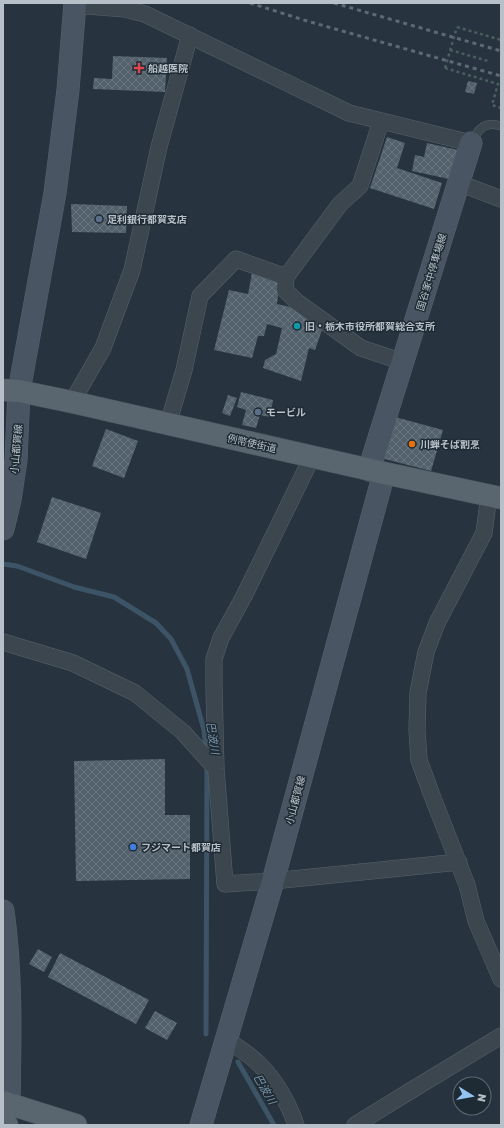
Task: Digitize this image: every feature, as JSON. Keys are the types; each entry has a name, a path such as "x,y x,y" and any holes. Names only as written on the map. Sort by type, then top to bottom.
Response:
{"main road":[{"name":"小山都賀線","path":"3,529 10,500 16,460 11,390 55,193 68,90 75,4"},
{"name":"国谷家中停車場線","path":"377,471 403,362 471,143"},
{"name":"例幣使街道","path":"11,390 72,402 495,496"},
{"name":"小山都賀線","path":"201,1125 273,881 377,471"},
{"path":"3,911 7,938 10,1044 5,1110 7,1125"},
{"path":"5,1110 76,1125"}],"street":[{"path":"75,4 125,9 145,14 349,113 471,143"},
{"path":"72,402 103,348 132,270 159,147 190,35"},
{"path":"381,121 360,186 340,204 286,277 285,290 297,302 361,348 403,362"},
{"path":"459,183 501,199"},
{"path":"168,424 184,370 200,296 236,259 286,277"},
{"path":"312,456 244,596 221,638 214,659 216,769 225,884 273,881 459,862"},
{"path":"495,496 484,533 438,623 426,652 418,693 416,730 420,760 431,794 459,862 467,885 476,921 501,979"},
{"path":"3,642 73,662 135,693 183,732 216,769"},
{"path":"355,1125 501,1036"},
{"path":"226,1038 258,1063 278,1087 291,1109 296,1125"}],"lane":[{"path":"471,143 480,130 488,124 501,126"}],"path":[{"path":"501,40 457,27 445,68 498,84 492,105 501,108"},
{"path":"450,50 488,60"}],"building":[{"name":"船越医院","path":"113,56 167,58 165,92 93,89 94,78 112,79"},
{"path":"468,81 477,83 474,94 465,92"},
{"path":"387,137 405,143 397,168 442,183 434,209 370,188"},
{"path":"427,143 458,150 449,179 412,171 415,155 424,157"},
{"name":"足利銀行都賀支店","path":"71,204 127,206 126,233 72,232"},
{"name":"旧・栃木市役所都賀総合支所","path":"252,273 280,281 277,304 299,309 323,327 315,350 309,348 301,381 263,368 265,360 276,354 282,328 267,324 264,336 258,336 252,358 214,350 229,290 248,294"},
{"name":"モービル","path":"241,392 273,400 270,417 260,415 256,428 242,425 246,410 237,407"},
{"path":"228,395 237,398 230,416 222,413"},
{"name":"川蝉そば割烹","path":"395,417 443,430 431,471 381,458"},
{"path":"106,429 138,441 124,478 92,466"},
{"path":"52,497 101,513 86,559 37,542"},
{"name":"フジマート都賀店","path":"165,759 165,815 190,815 190,879 76,881 74,761"},
{"path":"38,949 52,957 44,972 29,964"},
{"path":"60,953 149,1000 136,1024 48,977"},
{"path":"155,1011 177,1023 167,1040 145,1028"}],"waterway":[{"name":"巴波川","path":"3,564 17,566 74,587 114,597 156,623 171,639 187,669 204,730 206,751"},
{"name":"巴波川","path":"206,1034 207,767"},
{"name":"巴波川","path":"238,1062 274,1125"}],"railway":[{"path":"250,3 307,21 501,76"},
{"path":"334,3 501,51"}],"place":[{"name":"船越医院","path":"139,68"},
{"name":"足利銀行都賀支店","path":"99,219"},
{"name":"旧・栃木市役所都賀総合支所","path":"297,326"},
{"name":"モービル","path":"258,412"},
{"name":"川蝉そば割烹","path":"412,444"},
{"name":"フジマート都賀店","path":"133,847"}]}
